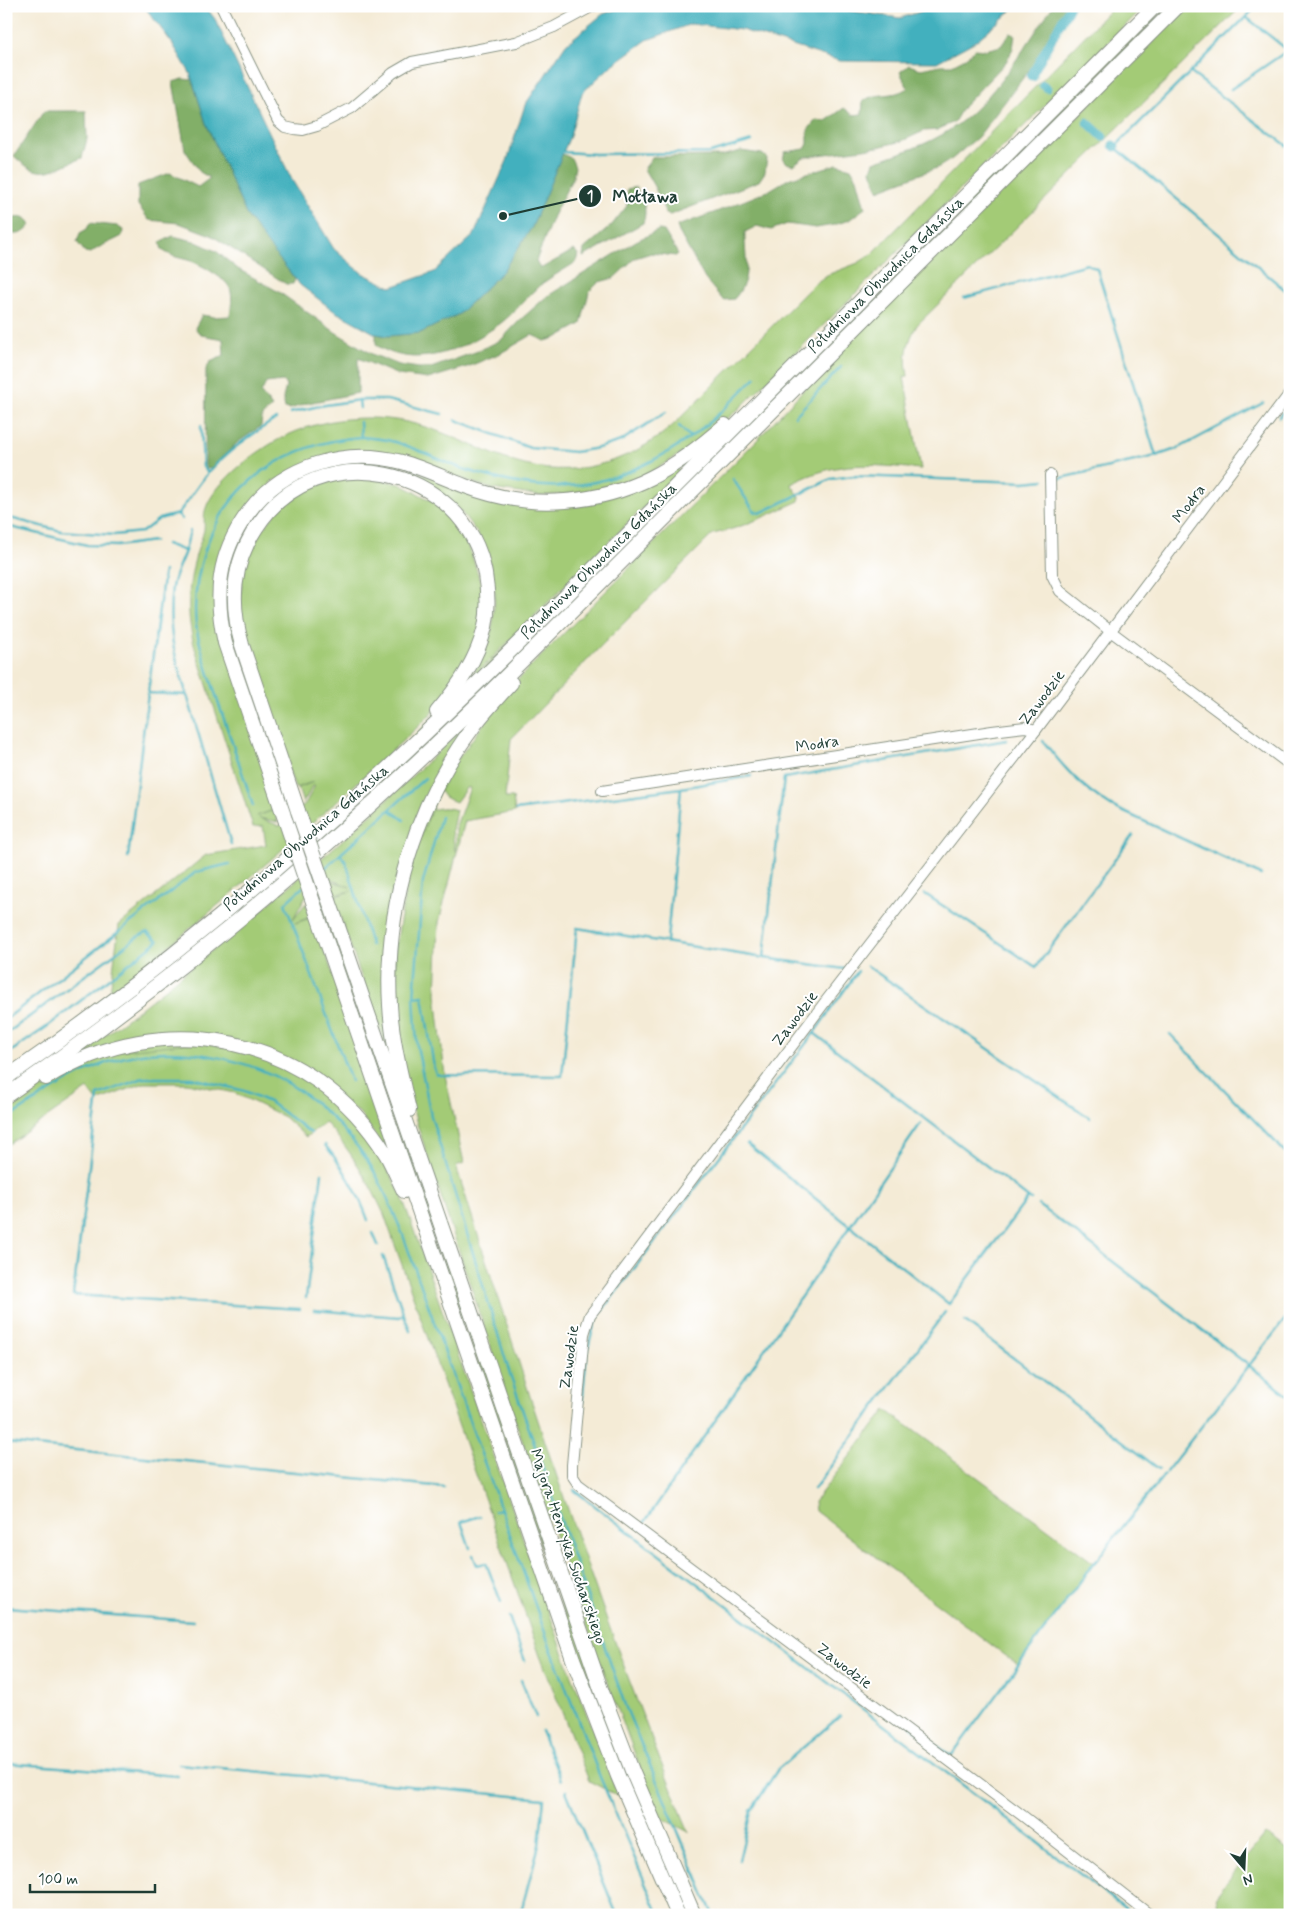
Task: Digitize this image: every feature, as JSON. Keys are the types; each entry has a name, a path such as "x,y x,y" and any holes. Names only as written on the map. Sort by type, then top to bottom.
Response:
{"highway":[{"name":"Południowa Obwodnica Gdańska","path":"6,1078 74,1030 184,946 291,856 415,744 534,628 1155,6"},
{"name":"Południowa Obwodnica Gdańska","path":"6,1096 113,1019 206,947 388,789 554,628 1178,6"},
{"path":"428,1236 225,643 219,614 222,569 231,540 248,512 282,480 309,466 340,458 384,458 402,462 467,487 508,498 549,502 596,497 632,487 665,470 707,440 744,408 767,394"},
{"path":"415,744 430,719 464,676 480,645 486,626 488,596 480,553 473,537 460,519 441,499 428,490 385,473 353,472 336,474 302,486 270,509 247,542 240,559 234,585 236,625 322,883 426,1184"},
{"path":"426,1184 424,1158 409,1111 400,1074 390,1006 391,952 394,922 402,880 420,823 456,752 488,708 538,654 554,628"},
{"path":"6,1104 59,1070 88,1056 129,1043 187,1037 209,1039 254,1049 291,1064 310,1076 357,1116 385,1153 410,1206 428,1236"},
{"name":"Majora Henryka Sucharskiego","path":"426,1184 602,1695 636,1782 694,1915"},
{"name":"Majora Henryka Sucharskiego","path":"428,1236 574,1659 618,1776 678,1915"}],"street":[{"path":"221,6 278,121 285,127 303,130 317,126 352,108 393,73 412,62 516,42 554,27 593,6"},
{"name":"Modra","path":"1109,630 1290,393"},
{"path":"1050,475 1052,575 1060,591 1290,766"},
{"name":"Zawodzie","path":"1109,630 1036,730 819,1010 590,1315 584,1334 572,1475 578,1484 1023,1816 1150,1915"},
{"name":"Modra","path":"602,792 1017,728 1025,727 1036,730"}],"green space":[{"path":"1053,6 1068,6 1033,65 978,137 952,159 939,167 878,190 871,170 874,162 933,140 966,118 1007,73"},
{"path":"1114,6 1145,6 742,406 700,442 644,476 592,492 541,496 492,489 387,453 272,481 214,582 276,809 257,816 274,810 278,822 259,818 280,826 305,804 315,786 313,786 303,803 298,788 313,782 295,788 252,662 240,611 243,568 256,537 283,505 313,487 336,480 369,477 400,484 438,504 465,535 483,589 479,638 438,706 422,723 269,861 191,928 110,993 119,925 206,855 266,845 263,826 253,827 195,648 190,625 189,590 196,555 204,530 205,511 215,492 229,476 260,451 296,431 336,420 357,418 399,420 419,425 514,462 535,467 577,469 617,459 637,450 672,426 813,285 827,275 858,263 872,254"},
{"path":"1189,6 1242,6 917,325 907,350 908,376 904,377 921,469 870,465 840,467 809,476 791,484 800,497 799,501 746,524 713,534 511,739 505,798 513,798 515,812 465,821 439,922 436,994 445,1075 464,1163 456,1166 537,1418 594,1585 689,1832 659,1817 597,1655 512,1411 410,1100 397,1033 395,952 408,874 430,811 443,808 456,810 452,830 456,850 456,826 470,788 467,787 456,802 444,797 440,791 452,767 510,688 757,440 819,373"},
{"path":"1153,15 1157,19 472,702 340,826 166,972 6,1090 6,1084 242,904"},
{"path":"1010,33 1015,35 1013,48 1006,62 963,107 954,122 937,130 924,131 902,141 878,147 804,157 793,165 783,159 785,152 805,149 808,144 808,130 816,120 826,121 844,108 853,115 862,114 863,101 874,96 896,93 908,88 900,72 909,65 921,69 940,65 952,65 967,57 974,49 985,50 1001,46"},
{"path":"183,79 192,80 206,123 246,214 295,279 293,284 286,284 211,235 179,223 149,220 138,205 138,185 170,173 198,187 210,178 200,172 185,150 173,82"},
{"path":"44,111 86,111 87,139 82,158 54,169 39,171 23,164 14,156"},
{"path":"741,151 762,154 767,158 765,172 759,181 670,215 666,214 655,188 644,169 653,157 721,156"},
{"path":"562,154 571,158 575,167 573,177 553,216 536,261 540,269 574,250 578,254 576,262 538,287 501,323 457,348 441,354 408,356 392,353 376,345 376,334 388,336 420,333 459,314 502,272 532,227"},
{"path":"837,164 851,168 857,178 865,208 849,220 834,225 816,228 787,224 771,230 757,226 745,232 746,275 744,283 734,299 723,300 705,279 677,226 768,191 788,179"},
{"path":"636,187 644,205 643,223 583,257 584,249 611,226 627,206 627,189"},
{"path":"23,217 31,225 28,228 20,234 6,233 6,219"},
{"path":"90,223 117,226 123,230 122,236 91,253 85,252 77,242 80,233 87,229"},
{"path":"659,230 664,231 678,254 676,256 651,253 635,258 614,278 599,282 589,292 581,324 556,338 545,341 532,335 499,354 467,367 428,379 398,375 358,358 358,393 308,403 290,409 285,408 283,398 286,386 283,381 266,383 261,393 272,407 262,416 261,426 238,442 211,468 207,469 205,466 206,369 210,362 224,356 223,339 201,335 195,328 202,315 214,317 230,316 231,292 225,282 205,268 166,253 162,250 160,242 173,236 194,241 216,251 238,269 279,292 335,332 374,355 399,365 431,368 478,351 501,340 546,297 636,241"},
{"path":"347,463 384,464 549,507 678,469 680,471 476,674 474,673 489,642 493,622 495,594 493,575 488,557 476,531 458,508 446,497 410,475 384,468 366,466 347,467 271,501 250,526 229,583 290,803 286,805 234,655 224,607 228,567 239,537 257,510 282,488 312,472"},
{"path":"472,719 460,740 394,902 395,1071 333,897 351,891 335,895 329,880 350,887 329,878 304,899 293,919 306,903 310,917 295,923 313,917 402,1174 359,1112 230,1039 81,1055 80,1052 146,1004 310,869 376,810"},
{"path":"323,900 642,1808 636,1805 592,1693 319,902"},
{"path":"200,1042 264,1057 329,1094 371,1140 401,1194 566,1660 618,1796 589,1781 540,1656 384,1214 358,1165 325,1122 306,1137 284,1117 235,1093 187,1083 144,1083 97,1101 88,1089 6,1146 6,1109 60,1074 115,1051"},
{"path":"886,1410 1094,1563 1018,1665 815,1511 814,1502"},
{"path":"1265,1834 1290,1852 1290,1915 1220,1915 1216,1896"}],"water":[{"path":"144,6 205,6 215,19 292,180 334,249 362,273 391,287 434,272 474,235 507,161 525,105 566,44 603,14 627,6 816,6 900,18 939,6 1014,6 1010,12 976,41 937,62 840,61 742,30 691,24 647,40 611,66 582,93 570,136 532,227 502,272 459,314 420,333 388,336 376,334 334,311 300,285 269,246 246,214 206,123 190,73 172,43"}],"waterway":[{"path":"1033,77 1031,76 1070,6"},
{"path":"1257,6 1115,147 1290,294"},
{"path":"1246,17 1290,52"},
{"path":"1231,89 1290,49"},
{"path":"1191,73 1290,148"},
{"path":"1043,85 1047,88"},
{"path":"1087,122 1103,137"},
{"path":"563,152 595,154 710,153 752,141"},
{"path":"964,298 1087,264 1097,269 1156,456"},
{"path":"795,416 841,367"},
{"path":"361,437 384,439 401,444 463,469 516,483 543,486 568,486 592,483 639,467 683,442 721,412 756,377"},
{"path":"359,400 387,400 442,414"},
{"path":"290,413 319,406 359,400 360,408"},
{"path":"1057,479 1156,456 1179,448 1263,403"},
{"path":"1279,417 1290,403"},
{"path":"456,420 530,448 575,452 621,441 666,412"},
{"path":"178,514 204,478 223,457 276,419"},
{"path":"253,806 198,635 195,596 202,559 215,526 229,504 245,486 265,470 286,457 309,447 361,437 360,422"},
{"path":"201,426 203,467 208,473"},
{"path":"679,426 690,437"},
{"path":"733,479 754,511 760,513 831,479 853,476 1024,482 1044,480"},
{"path":"6,517 61,531 114,535 142,532 159,519 178,514 182,519"},
{"path":"6,526 87,545 117,546 154,541"},
{"path":"166,544 185,551 190,531"},
{"path":"164,571 148,693 187,695 175,655 170,616 173,582 185,551"},
{"path":"128,858 148,693"},
{"path":"187,695 231,844"},
{"path":"764,958 784,778 1007,740"},
{"path":"1043,741 1074,777 1111,806 1261,875"},
{"path":"516,810 681,788 751,776"},
{"path":"324,869 425,778"},
{"path":"667,941 681,788"},
{"path":"390,810 404,820"},
{"path":"441,817 423,882 414,997 417,1046 431,1116 510,1374 626,1708 713,1915"},
{"path":"925,894 1036,967 1133,835"},
{"path":"341,855 346,862 371,945"},
{"path":"6,1019 196,872 229,864"},
{"path":"303,887 285,903 351,1081"},
{"path":"414,997 423,996 436,1074 562,1076 577,928 845,969"},
{"path":"6,1034 137,937 147,932 158,941 48,1026 6,1055"},
{"path":"867,966 1090,1118"},
{"path":"858,971 814,1033 1031,1200"},
{"path":"581,1416 590,1340 598,1316 814,1033"},
{"path":"1170,1034 1290,1157"},
{"path":"13,1115 71,1079 102,1064 135,1055 156,1052 178,1052 223,1058 246,1065 287,1082 321,1108 352,1139 376,1175 403,1235 548,1641 600,1777 659,1915"},
{"path":"300,1309 73,1295 98,1095 143,1078 192,1078 245,1091 271,1103 311,1133"},
{"path":"921,1123 850,1226 949,1304 1028,1198"},
{"path":"642,1526 850,1226 747,1144"},
{"path":"325,1145 350,1181 368,1220"},
{"path":"306,1298 322,1173"},
{"path":"1039,1205 1290,1397"},
{"path":"373,1233 378,1245"},
{"path":"383,1256 404,1315"},
{"path":"314,1310 399,1317 404,1315 410,1331"},
{"path":"814,1489 945,1312"},
{"path":"1166,1472 1290,1313"},
{"path":"965,1321 1159,1469"},
{"path":"6,1443 444,1487"},
{"path":"896,1715 951,1756 1091,1567 1164,1475"},
{"path":"574,1490 1134,1915"},
{"path":"494,1511 501,1509"},
{"path":"470,1548 461,1522 480,1516"},
{"path":"473,1555 477,1565 486,1563 501,1602"},
{"path":"6,1607 193,1621"},
{"path":"509,1617 525,1661"},
{"path":"521,1680 536,1717"},
{"path":"739,1860 751,1811 778,1769 840,1716"},
{"path":"541,1731 561,1780"},
{"path":"6,1763 178,1776"},
{"path":"179,1764 544,1799 539,1845 520,1915"},
{"path":"566,1791 617,1915"}],"place":[{"name":"Motława","path":"503,216"}]}
